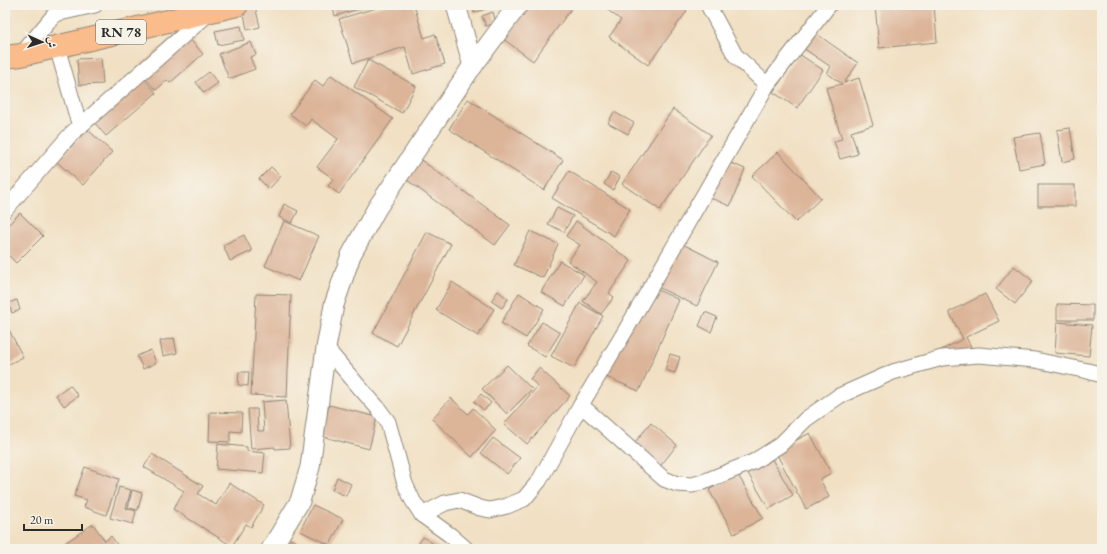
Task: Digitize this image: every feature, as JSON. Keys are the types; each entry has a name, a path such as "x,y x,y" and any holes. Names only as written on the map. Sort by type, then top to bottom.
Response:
{"main road":[{"name":"RN 78","path":"13,56 237,5"}],"street":[{"path":"13,56 55,14 95,5"},
{"path":"456,5 473,66"},
{"path":"271,549 300,501 310,467 326,348 334,305 351,254 377,208 473,66 518,5"},
{"path":"708,5 735,55 767,85"},
{"path":"422,515 446,503 459,500 490,510 507,506 524,499 539,481 581,405 767,85 829,5"},
{"path":"5,210 71,134 213,10"},
{"path":"57,47 80,127"},
{"path":"326,348 378,407 388,422 405,484 413,502 422,515 450,535 466,549"},
{"path":"581,405 664,479 677,484 692,485 753,462 780,445 806,419 839,396 893,372 942,358 979,355 1035,360 1102,375"}],"building":[{"path":"332,5 372,5 335,16"},
{"path":"386,5 414,5 424,38 435,34 445,64 413,74 405,47 353,63 339,19"},
{"path":"472,5 497,5 474,13"},
{"path":"519,5 574,5 533,61 498,35"},
{"path":"601,5 678,5 687,11 648,65 609,37 621,20"},
{"path":"875,5 934,5 937,42 879,48"},
{"path":"255,6 260,27 247,30 243,8"},
{"path":"493,12 496,23 486,26 482,16"},
{"path":"241,26 244,40 218,45 215,31"},
{"path":"181,29 203,54 170,83 167,80 156,90 137,69"},
{"path":"811,30 858,63 844,83 859,78 873,125 851,132 858,154 840,159 834,141 842,139 826,88 842,84 827,73 831,67 800,46"},
{"path":"251,42 256,55 250,57 255,69 229,79 219,54"},
{"path":"799,54 823,70 797,108 773,92"},
{"path":"101,58 103,84 79,85 77,59"},
{"path":"368,60 416,86 402,113 354,87"},
{"path":"138,72 156,93 106,136 88,115"},
{"path":"209,72 218,83 204,93 196,82"},
{"path":"331,75 393,119 339,194 328,186 334,179 317,167 338,139 311,119 306,126 290,114 315,80 323,86"},
{"path":"468,99 563,160 544,190 449,129"},
{"path":"673,109 711,135 660,210 622,184"},
{"path":"614,112 634,123 628,134 608,123"},
{"path":"1070,128 1075,159 1062,162 1057,130"},
{"path":"87,129 112,152 83,185 57,162"},
{"path":"1040,133 1045,164 1019,169 1013,137"},
{"path":"778,152 821,198 796,222 752,176"},
{"path":"717,157 745,169 730,206 701,194"},
{"path":"421,160 510,225 495,245 407,180"},
{"path":"271,167 281,176 269,189 259,179"},
{"path":"569,171 630,209 614,236 552,198"},
{"path":"611,172 620,177 613,190 604,184"},
{"path":"1038,185 1075,185 1075,206 1038,206"},
{"path":"284,204 298,211 292,223 279,217"},
{"path":"557,208 573,216 564,232 548,224"},
{"path":"20,213 43,236 16,263 5,252 5,228"},
{"path":"284,221 319,236 299,281 265,266"},
{"path":"576,221 631,261 609,293 614,297 601,314 583,301 597,282 568,261 580,245 566,236"},
{"path":"530,231 558,244 543,278 514,265"},
{"path":"427,232 451,244 397,346 373,333"},
{"path":"244,235 252,251 230,261 223,245"},
{"path":"673,239 718,262 697,306 651,284"},
{"path":"560,261 584,275 565,306 541,292"},
{"path":"1014,266 1033,281 1015,304 996,289"},
{"path":"452,282 494,309 478,336 436,310"},
{"path":"645,284 679,300 639,391 604,376"},
{"path":"498,291 508,299 502,308 491,301"},
{"path":"519,293 544,309 526,338 501,323"},
{"path":"256,294 291,295 287,397 251,395"},
{"path":"985,294 999,321 966,337 973,351 939,351 963,339 949,312"},
{"path":"17,300 20,310 12,313 9,303"},
{"path":"580,303 603,316 574,368 551,356"},
{"path":"1057,304 1093,305 1093,320 1057,320"},
{"path":"705,312 717,317 711,332 699,326"},
{"path":"542,322 560,333 545,357 527,346"},
{"path":"1057,322 1092,325 1089,356 1055,353"},
{"path":"8,328 23,357 5,366 5,330"},
{"path":"174,338 177,353 163,356 160,341"},
{"path":"151,350 156,363 143,369 137,356"},
{"path":"670,354 680,357 675,373 665,370"},
{"path":"507,365 532,389 507,414 482,389"},
{"path":"539,368 570,396 527,444 504,424 538,386 530,379"},
{"path":"239,372 249,372 248,386 238,385"},
{"path":"70,385 78,396 64,406 56,395"},
{"path":"481,394 491,403 484,410 474,402"},
{"path":"451,398 468,414 473,408 496,430 472,457 432,419"},
{"path":"286,400 290,448 275,449 275,447 251,449 248,409 257,409 258,431 264,431 262,402"},
{"path":"329,405 377,417 369,449 321,436"},
{"path":"210,412 242,413 241,432 230,431 230,442 209,441"},
{"path":"651,423 677,445 658,469 631,447"},
{"path":"810,433 831,473 820,479 829,497 806,509 775,451"},
{"path":"493,438 520,458 507,474 481,453"},
{"path":"218,444 247,447 247,451 265,453 263,473 216,469"},
{"path":"152,454 203,486 198,494 216,505 229,483 264,505 251,527 246,524 232,546 173,509 184,491 144,467"},
{"path":"770,456 793,495 769,509 746,470"},
{"path":"85,467 119,479 106,515 84,507 87,500 74,496"},
{"path":"737,473 763,518 734,534 709,490"},
{"path":"337,477 351,484 346,496 332,490"},
{"path":"119,487 131,490 126,508 136,511 133,524 110,518"},
{"path":"132,490 142,493 138,510 128,508"},
{"path":"313,505 343,519 330,545 300,531"},
{"path":"93,524 105,541 111,536 120,549 69,549 65,543"},
{"path":"423,537 442,549 415,549"},
{"path":"291,539 308,548 308,549 285,549"}]}
